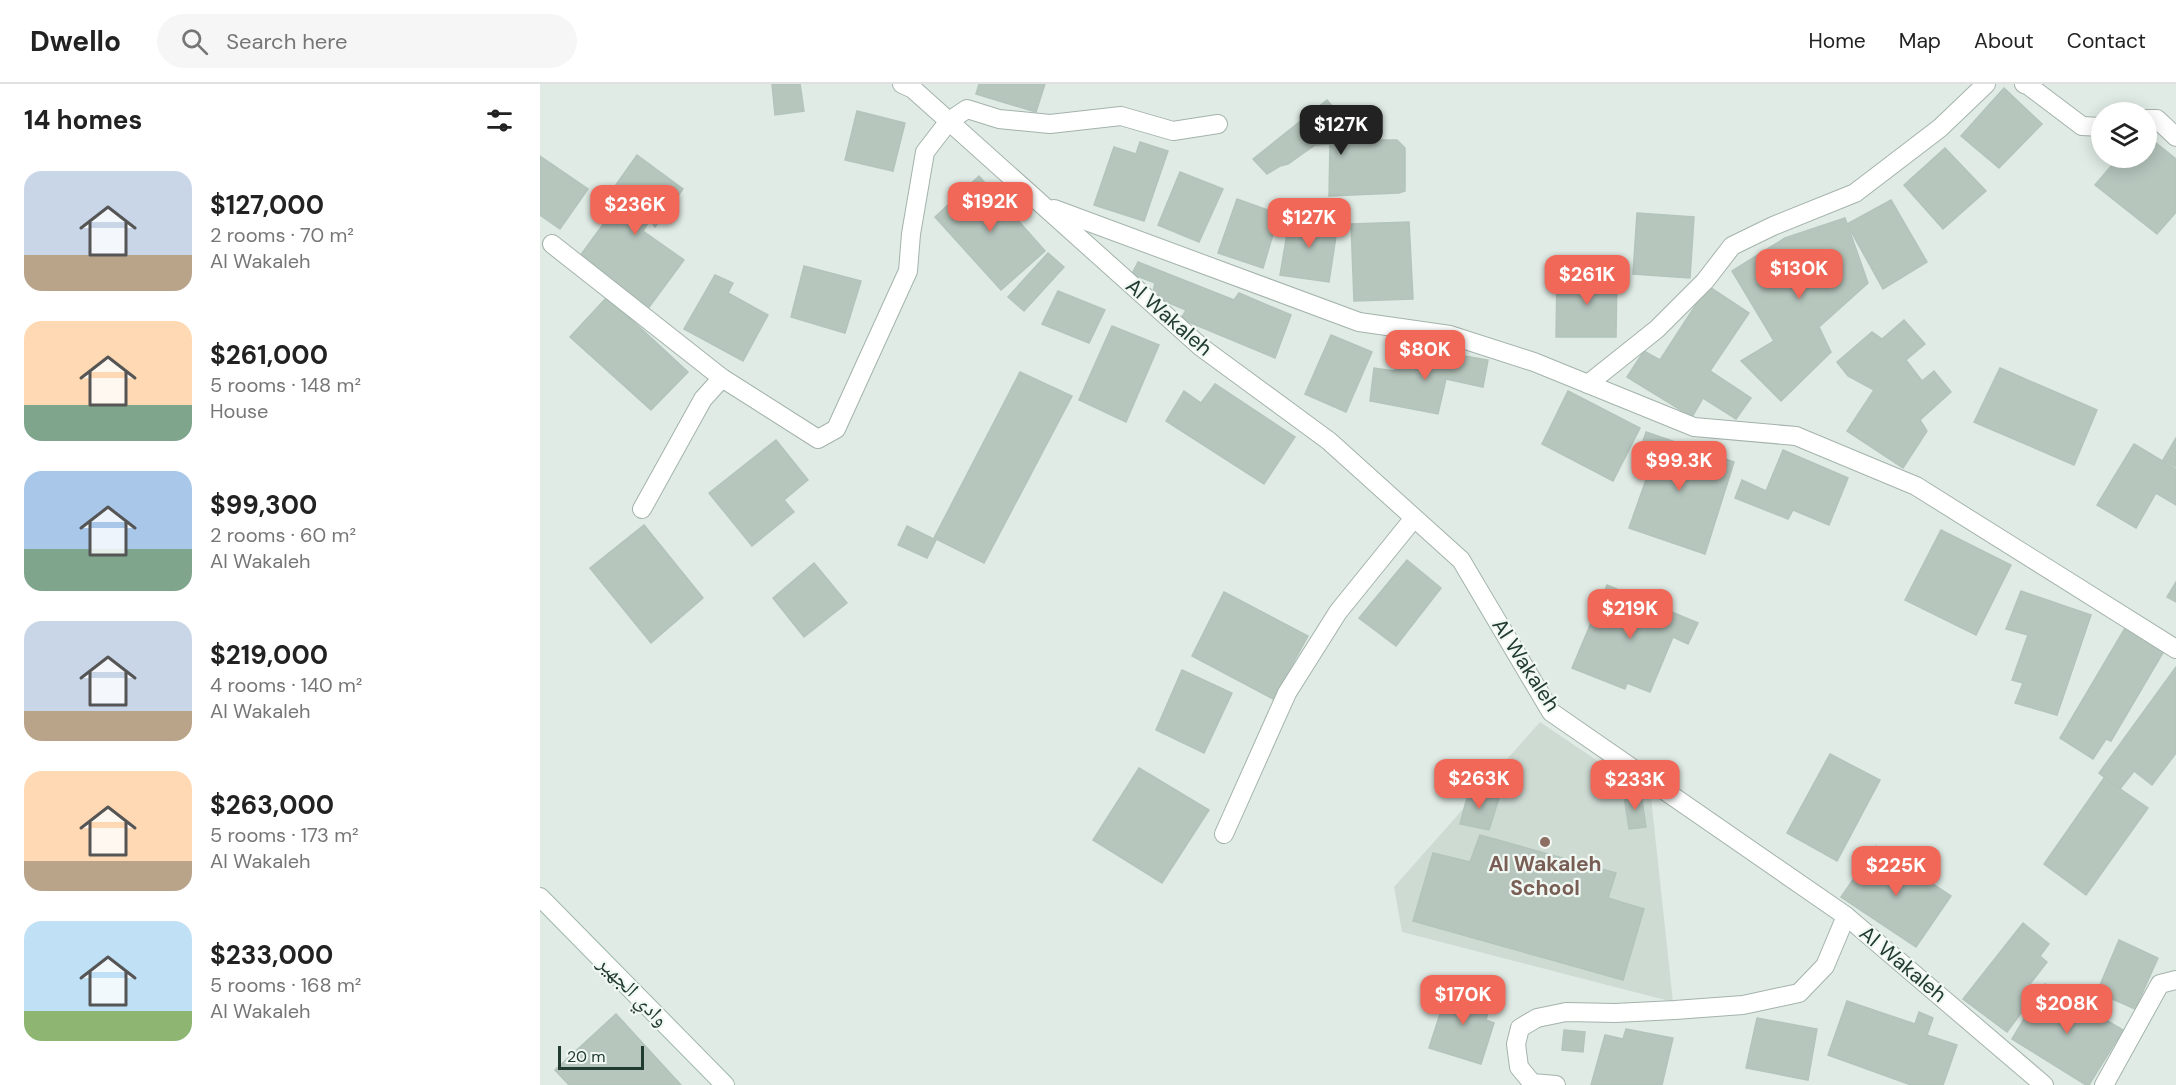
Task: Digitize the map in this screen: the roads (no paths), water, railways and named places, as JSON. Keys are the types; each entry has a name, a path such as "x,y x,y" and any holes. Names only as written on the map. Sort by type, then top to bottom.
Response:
{"street":[{"name":"Al Wakaleh","path":"902,84 913,89 1201,347 1329,441 1461,560 1551,712 1846,916 2039,1083"},
{"path":"1588,384 1657,329 1705,281 1732,246 1773,226 1856,193 1940,128 1986,84"},
{"path":"2024,84 2082,126 2091,126"},
{"path":"552,244 722,378 818,439 836,429 908,271 911,234 925,152 949,121 967,109 999,119 1050,124 1121,116 1173,131 1218,124"},
{"path":"2157,119 2176,137"},
{"path":"1044,205 1359,322 1450,335 1534,362 1694,427 1796,436 1916,486 2176,649"},
{"path":"642,509 703,399 722,378"},
{"path":"1224,834 1287,693 1338,612 1414,518"},
{"name":"وادي الجهير","path":"540,897 725,1085"},
{"path":"1556,1085 1532,1083 1519,1067 1516,1044 1520,1028 1537,1018 1566,1012 1614,1013 1743,1005 1799,993 1825,966 1846,916"},
{"path":"2104,1085 2160,984 2176,980"}],"place":[{"name":"Al Wakaleh School","path":"1545,842"}]}
